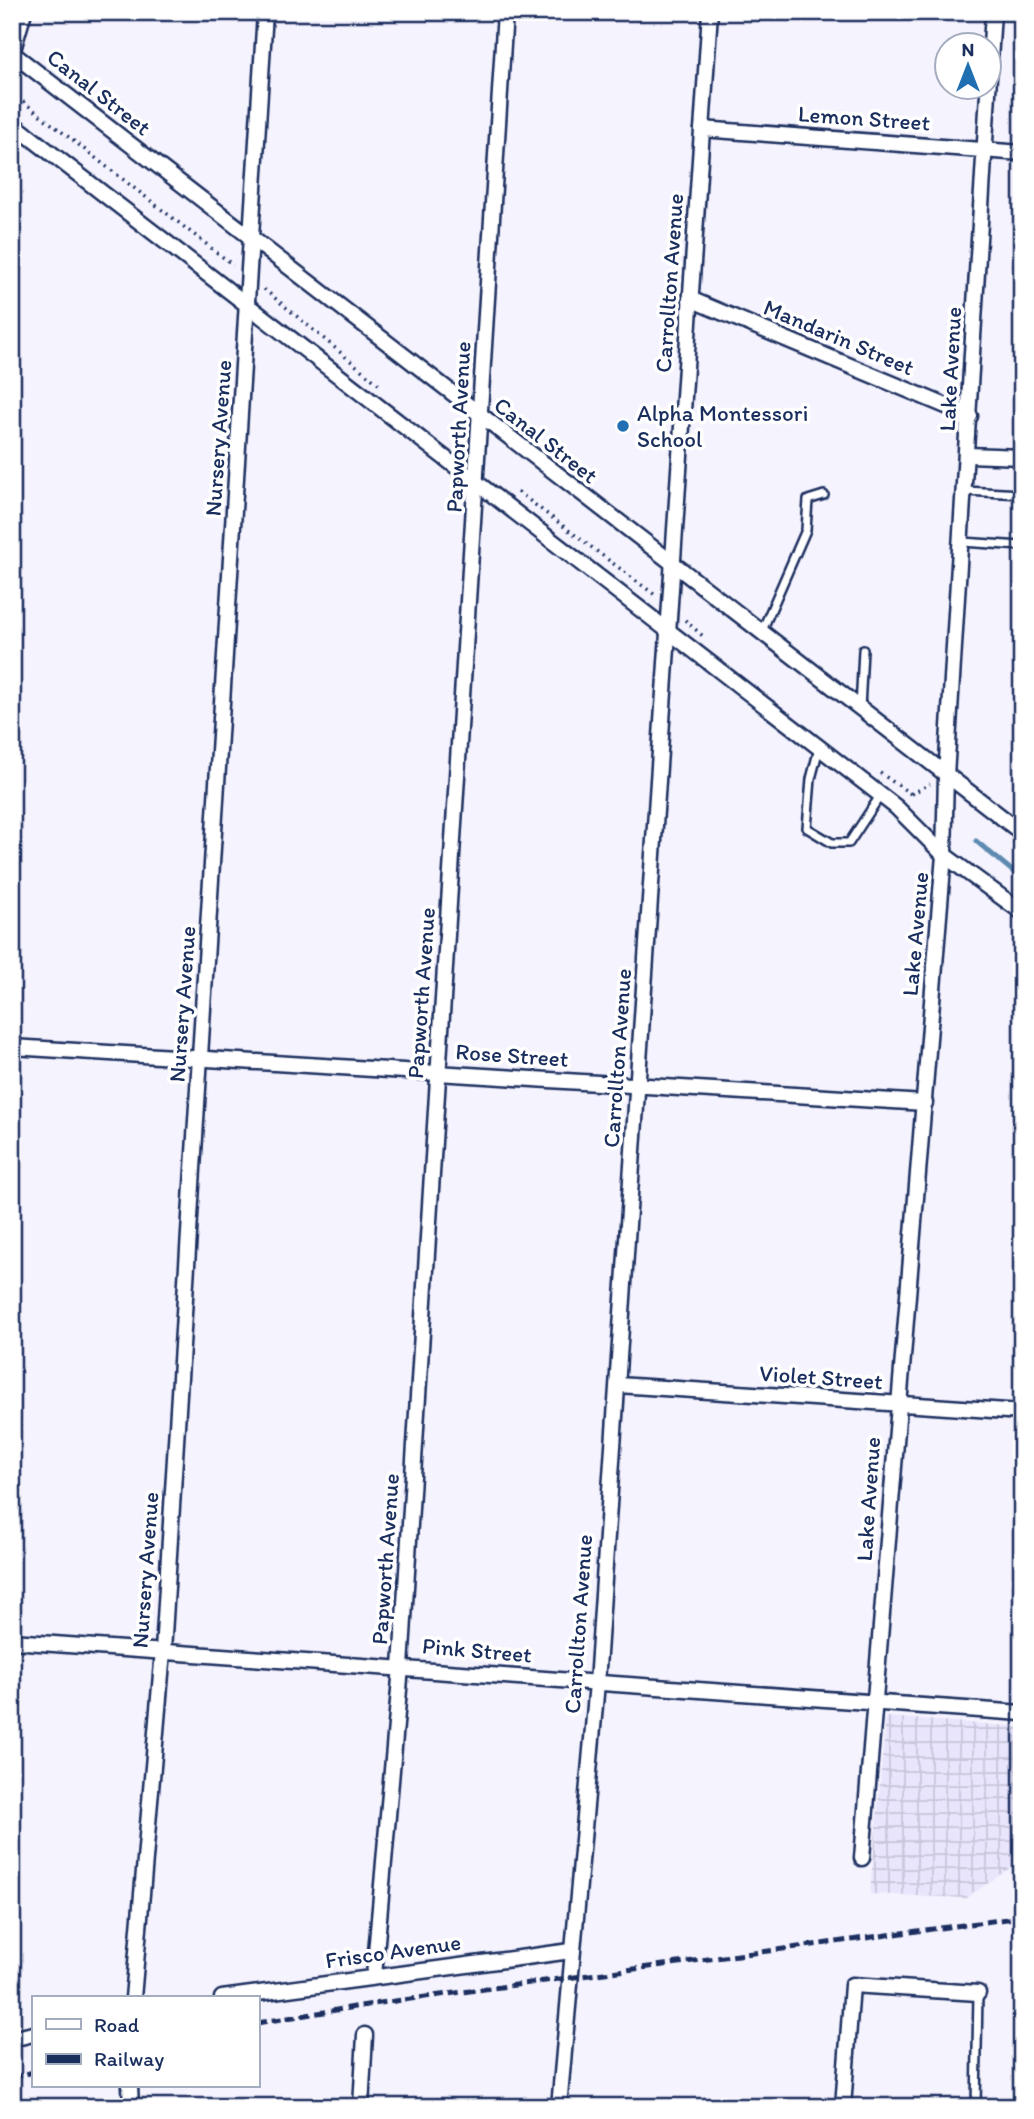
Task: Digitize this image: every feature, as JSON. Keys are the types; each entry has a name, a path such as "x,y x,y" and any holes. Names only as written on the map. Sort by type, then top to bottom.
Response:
{"street":[{"path":"12,53 24,12"},
{"name":"Nursery Avenue","path":"133,1996 163,1651 202,1059 265,12"},
{"name":"Papworth Avenue","path":"374,1976 401,1667 505,12"},
{"name":"Carrollton Avenue","path":"559,2107 597,1683 710,12"},
{"name":"Lake Avenue","path":"862,1858 944,855 946,776 968,454 993,12"},
{"name":"Canal Street","path":"12,53 673,567 1022,833"},
{"path":"12,123 819,748 880,796 944,855 1022,912"},
{"name":"Lemon Street","path":"702,129 1022,153"},
{"name":"Mandarin Street","path":"690,299 970,416"},
{"path":"968,454 1022,457"},
{"name":"Rose Street","path":"12,1047 925,1103"},
{"name":"Violet Street","path":"618,1385 1022,1412"},
{"name":"Pink Street","path":"12,1641 1022,1713"},
{"name":"Frisco Avenue","path":"236,1996 571,1951"},
{"path":"843,2107 852,1985 978,1993"},
{"path":"12,2039 32,2034"},
{"path":"361,2107 365,2035"},
{"path":"130,2088 131,2107"}],"lane":[{"path":"965,491 1022,494"},
{"path":"761,634 806,530 808,500 824,495"},
{"path":"962,542 1022,546"},
{"path":"860,710 863,650"},
{"path":"819,748 811,779 807,828 832,843 849,843 880,796"},
{"path":"976,2107 978,1993"}],"shaded area":[{"path":"886,1717 1022,1727 1022,1860 966,1898 870,1894"}],"waterway":[{"path":"976,841 1022,879"}],"railway":[{"path":"259,2023 373,2004 1022,1917"},
{"path":"12,2078 32,2072"}],"place":[{"name":"Alpha Montessori School","path":"623,426"}]}
